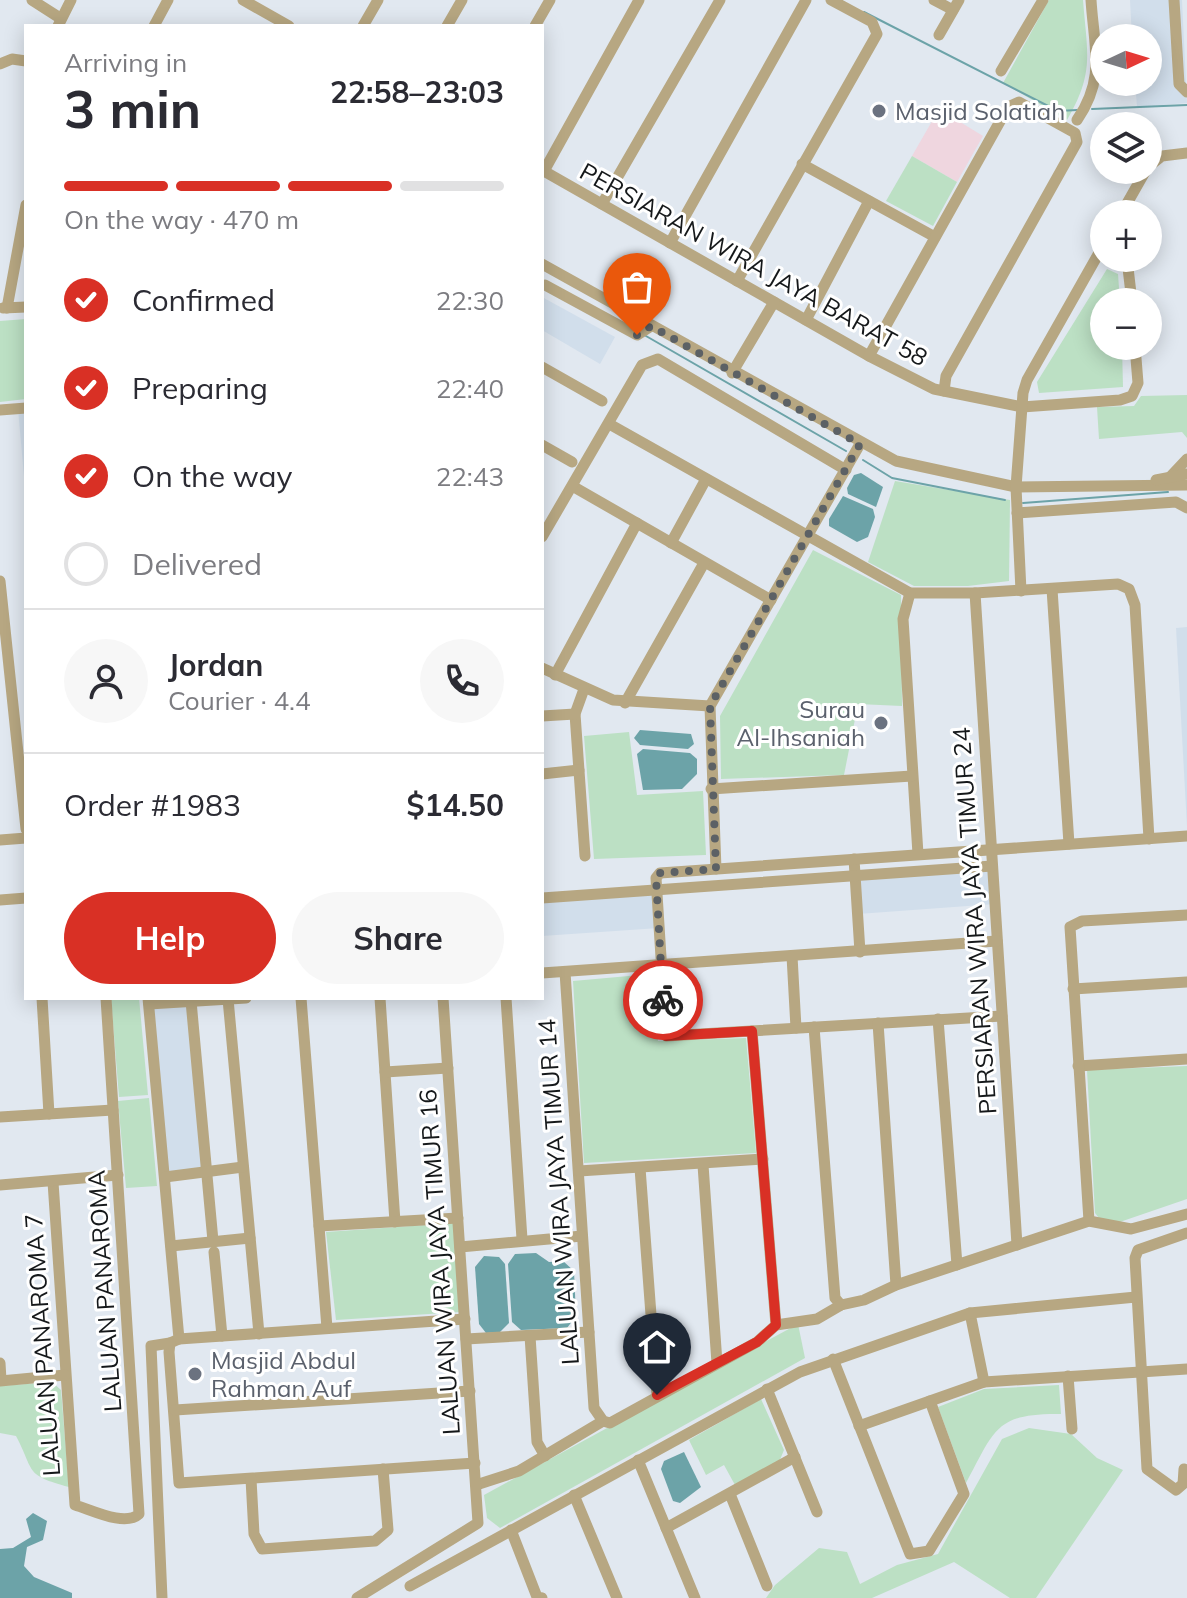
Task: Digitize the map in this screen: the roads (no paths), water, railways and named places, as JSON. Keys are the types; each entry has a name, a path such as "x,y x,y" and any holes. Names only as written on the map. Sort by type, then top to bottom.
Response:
{"street":[{"path":"32,0 59,22 71,0"},
{"path":"155,24 168,0"},
{"path":"243,0 285,24"},
{"path":"364,24 378,0"},
{"path":"448,24 462,0"},
{"path":"536,24 550,0"},
{"path":"544,169 639,0"},
{"path":"602,204 720,0"},
{"path":"670,243 806,0"},
{"path":"737,281 877,34 872,22 831,0"},
{"path":"934,0 956,5 939,35"},
{"path":"1001,71 1043,0"},
{"path":"1077,120 1091,100 1096,81 1091,0"},
{"path":"1174,0 1181,19 1183,88"},
{"path":"0,64 12,59 24,61"},
{"path":"869,356 1012,104 1019,102 1075,133 1075,147 946,376 944,391"},
{"path":"1162,156 1187,153"},
{"path":"802,164 935,237"},
{"name":"PERSIARAN WIRA JAYA BARAT 58","path":"544,172 869,356 944,391 1022,407 1120,400 1132,396 1138,383 1136,360"},
{"path":"806,320 869,201"},
{"path":"24,214 4,308 24,307"},
{"path":"546,267 860,444 910,466 1016,487 1147,482 1172,480 1187,474"},
{"path":"1021,591 1016,487 1027,380 1090,271"},
{"path":"544,288 637,335 651,326"},
{"path":"732,373 774,302"},
{"path":"546,522 574,487 642,365 658,359 846,470"},
{"path":"544,368 602,401"},
{"path":"0,410 24,408"},
{"path":"611,425 910,593 975,593 1118,584 1129,589 1133,596 1149,839"},
{"path":"716,869 710,706 860,444"},
{"path":"544,446 572,462"},
{"path":"1172,480 1187,459"},
{"path":"671,543 706,479"},
{"path":"1172,480 1187,485"},
{"path":"1172,480 1187,491"},
{"path":"574,487 771,600"},
{"path":"1017,513 1176,502 1187,508"},
{"path":"555,675 637,523"},
{"path":"625,703 704,563"},
{"path":"0,581 4,660 24,814"},
{"path":"1052,589 1069,844"},
{"path":"910,593 903,619 918,854"},
{"name":"PERSIARAN WIRA JAYA TIMUR 24","path":"975,593 1017,1245"},
{"path":"544,669 584,689 625,703 710,706"},
{"path":"584,689 575,714 585,856"},
{"path":"544,716 575,714"},
{"path":"544,774 579,770"},
{"path":"711,789 912,776"},
{"path":"1002,1016 666,1036 654,891 660,873 1187,836"},
{"path":"0,840 24,838"},
{"path":"854,859 860,952"},
{"path":"544,898 992,866"},
{"path":"0,900 24,898"},
{"path":"1089,1221 1068,933 1074,922 1187,915"},
{"path":"544,973 997,941"},
{"path":"792,956 796,1028"},
{"name":"LALUAN WIRA JAYA TIMUR 14","path":"565,972 594,1408 603,1421"},
{"path":"1073,989 1187,982"},
{"path":"42,1000 49,1114"},
{"name":"LALUAN PANAROMA","path":"75,1505 127,1520 139,1514 106,1000"},
{"path":"210,1000 149,1001 171,1246 179,1483 475,1463"},
{"path":"228,1000 259,1334"},
{"path":"301,1000 327,1328"},
{"path":"380,1000 395,1222"},
{"name":"LALUAN WIRA JAYA TIMUR 16","path":"403,1570 478,1523 443,1000"},
{"path":"506,1000 522,1239"},
{"path":"191,1001 222,1336"},
{"path":"938,1019 957,1265"},
{"path":"878,1023 896,1285"},
{"path":"814,1027 835,1298 841,1305"},
{"path":"752,1031 776,1325"},
{"path":"1078,1066 1187,1059"},
{"path":"385,1072 448,1068"},
{"path":"0,1117 113,1110"},
{"path":"579,1171 763,1159"},
{"path":"703,1165 717,1363"},
{"path":"165,1177 243,1167"},
{"path":"640,1168 657,1395"},
{"path":"0,1185 118,1175"},
{"name":"LALUAN PANAROMA 7","path":"53,1182 75,1505"},
{"path":"476,1485 519,1471 603,1421 610,1423 768,1335 776,1325 817,1319 841,1305 864,1300 896,1285 1089,1221 1131,1229 1187,1214"},
{"path":"319,1226 458,1218"},
{"path":"1184,1469 1183,1484 1176,1490 1147,1469 1136,1254 1187,1233"},
{"path":"460,1247 522,1239 582,1236"},
{"path":"171,1246 214,1246 250,1238"},
{"path":"410,1586 767,1389 833,1359 970,1313 1136,1297"},
{"path":"970,1313 984,1382"},
{"path":"162,1598 151,1346 222,1336 465,1319"},
{"path":"466,1339 589,1332"},
{"path":"530,1336 537,1442 545,1456"},
{"path":"833,1359 910,1554 929,1551 964,1494 930,1401"},
{"path":"0,1363 1,1380 65,1375"},
{"path":"859,1426 984,1382 1187,1369"},
{"path":"1068,1376 1072,1429"},
{"path":"767,1389 817,1512"},
{"path":"175,1410 470,1391"},
{"path":"666,1528 795,1457"},
{"path":"638,1460 695,1598"},
{"path":"251,1479 254,1534 262,1549 375,1541 388,1530 383,1469"},
{"path":"730,1494 767,1586"},
{"path":"574,1495 617,1598"},
{"path":"511,1530 537,1597 542,1598"},
{"path":"357,1598 403,1570 417,1598"}],"water":[{"path":"861,473 883,487 876,507 848,494 847,488 854,475"},
{"path":"843,496 873,509 875,517 868,537 857,542 829,526 829,519"},
{"path":"640,730 691,734 694,744 688,749 640,745 634,738"},
{"path":"643,749 690,753 697,759 697,774 682,789 643,790 637,754"},
{"path":"536,1253 549,1262 563,1261 574,1271 576,1316 567,1328 521,1330 512,1322 508,1264 515,1254"},
{"path":"484,1256 499,1257 505,1264 509,1323 500,1332 486,1333 479,1324 475,1267"},
{"path":"684,1452 701,1487 680,1503 673,1501 661,1469 664,1461"},
{"path":"33,1513 47,1521 43,1540 27,1547 24,1566 34,1577 72,1593 72,1598 0,1598 0,1549 13,1548 31,1537 26,1519"}],"waterway":[{"path":"864,12 1058,111 1077,110"},
{"path":"1092,109 1187,105"},
{"path":"646,336 846,451"},
{"path":"863,460 892,478 1005,500"},
{"path":"1023,503 1168,492"}],"place":[{"name":"Masjid Solatiah","path":"879,111"},
{"name":"Surau Al-Ihsaniah","path":"881,723"},
{"name":"Masjid Abdul Rahman Auf","path":"195,1374"}]}
